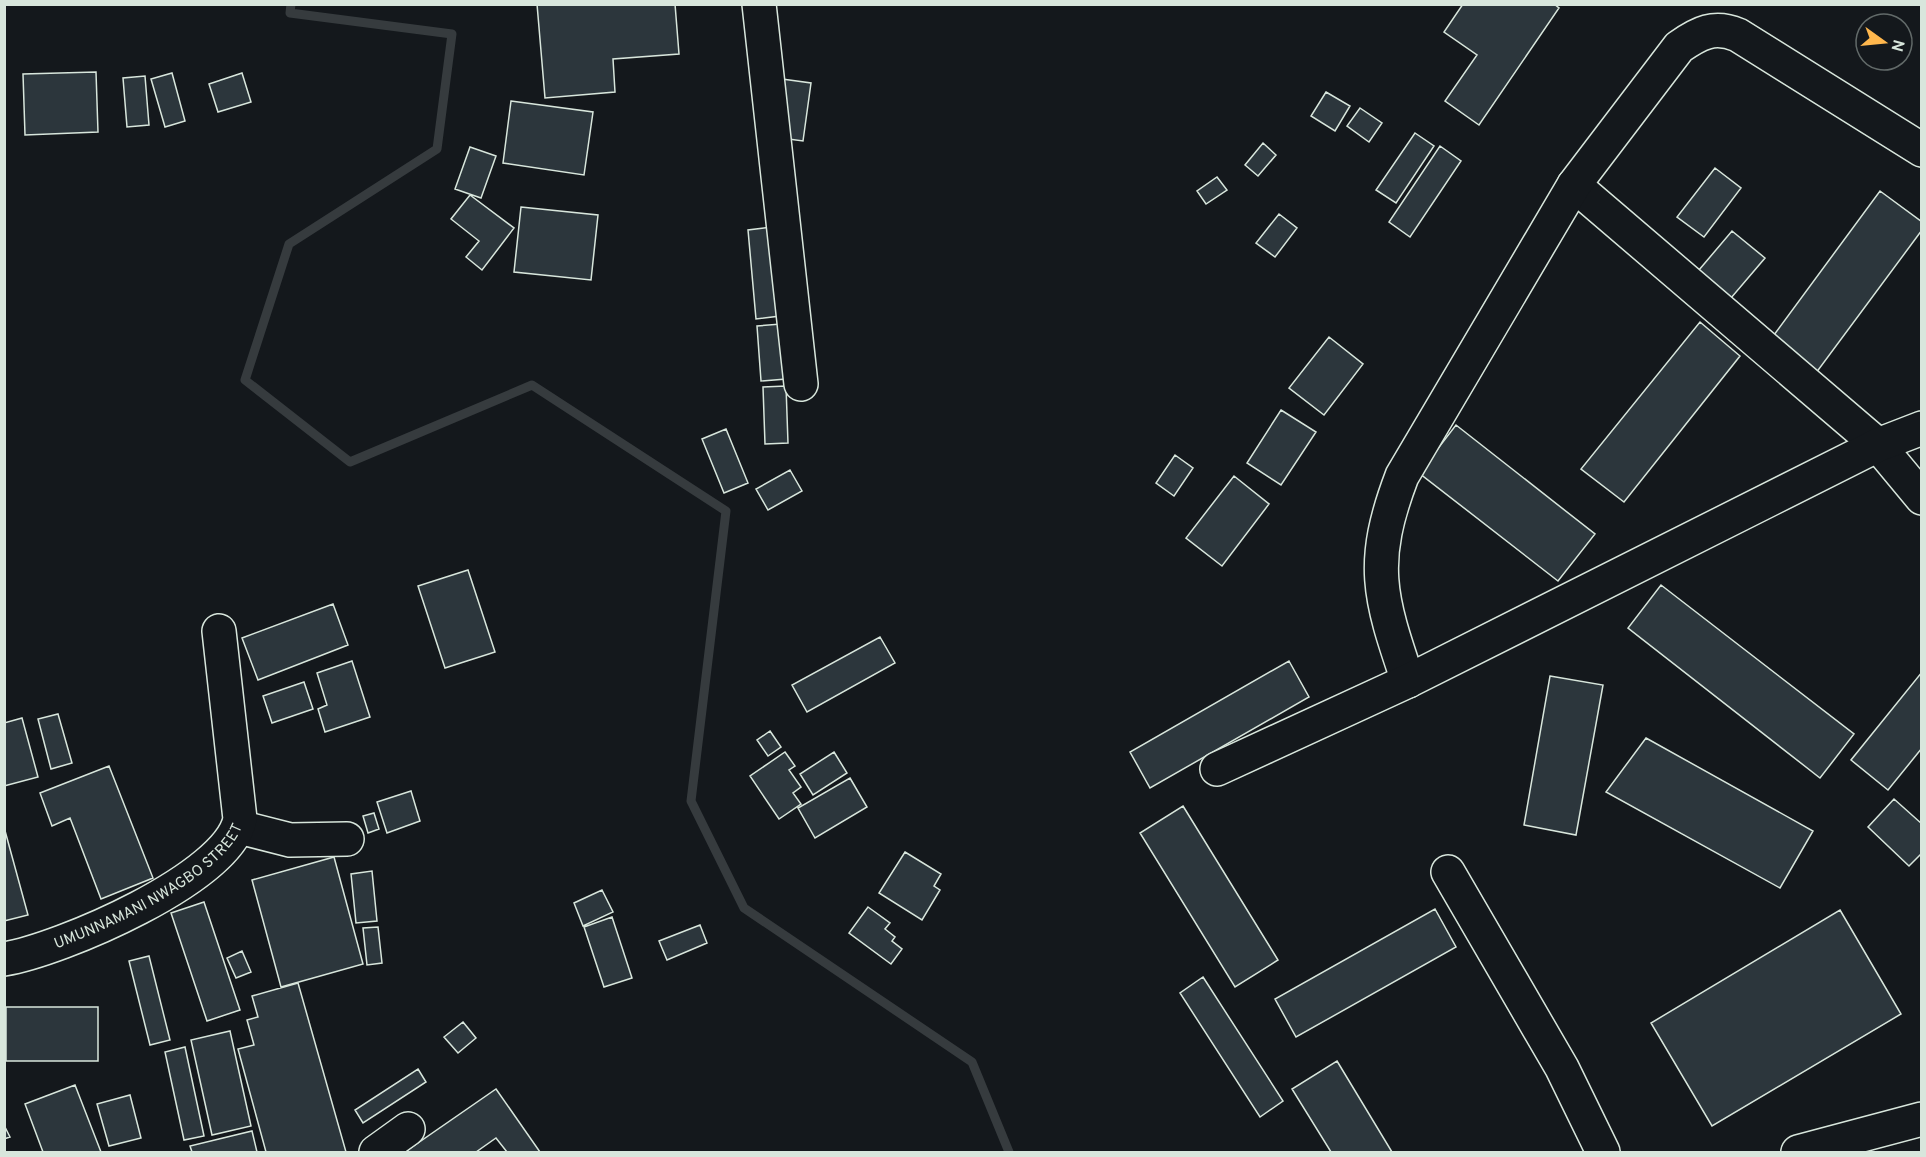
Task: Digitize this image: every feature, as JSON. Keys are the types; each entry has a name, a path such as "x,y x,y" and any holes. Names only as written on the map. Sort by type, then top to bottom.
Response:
{"street":[{"path":"759,4 801,384"},
{"path":"1408,681 1383,603 1379,563 1387,515 1402,476 1574,185 1679,47 1696,35 1711,30 1725,29 1922,150"},
{"path":"1574,185 1878,445 1922,498"},
{"path":"1218,770 1408,681 1878,445 1922,428"},
{"name":"UMUNNAMANI NWAGBO STREET","path":"4,959 50,946 148,903 190,878 222,853 239,827 240,819 219,631"},
{"path":"239,827 290,840 347,839"},
{"path":"1448,872 1562,1068 1603,1152"},
{"path":"1798,1152 1922,1119"},
{"path":"376,1152 408,1129"}],"building":[{"path":"537,4 675,4 679,54 613,59 615,92 545,98"},
{"path":"1463,4 1554,4 1559,8 1479,125 1445,101 1477,55 1444,32"},
{"path":"96,72 98,132 25,135 23,74"},
{"path":"172,73 185,121 165,127 151,79"},
{"path":"242,73 251,102 218,112 209,84"},
{"path":"145,76 149,125 127,127 123,78"},
{"path":"782,79 811,83 803,141 774,137"},
{"path":"1326,92 1350,106 1335,131 1311,116"},
{"path":"511,101 593,112 584,175 503,163"},
{"path":"1360,108 1382,123 1369,142 1347,126"},
{"path":"1415,133 1434,146 1396,203 1376,190"},
{"path":"1263,143 1276,155 1258,176 1245,165"},
{"path":"1440,146 1461,161 1410,237 1389,222"},
{"path":"470,147 496,156 481,198 455,189"},
{"path":"1715,168 1741,188 1704,237 1677,217"},
{"path":"1217,177 1227,190 1206,204 1197,191"},
{"path":"1880,191 1922,222 1922,230 1816,373 1771,339"},
{"path":"470,195 514,228 482,270 466,257 479,241 451,219"},
{"path":"521,207 598,215 591,280 514,272"},
{"path":"1279,214 1297,228 1275,257 1256,243"},
{"path":"771,227 780,316 756,319 748,230"},
{"path":"1732,231 1765,258 1731,298 1699,270"},
{"path":"1700,322 1740,356 1624,502 1581,469"},
{"path":"781,324 786,379 761,381 757,326"},
{"path":"1329,337 1363,364 1324,415 1289,388"},
{"path":"786,386 788,443 765,444 763,387"},
{"path":"1281,410 1316,432 1281,485 1247,463"},
{"path":"1456,425 1595,534 1558,581 1419,473"},
{"path":"726,429 748,483 724,493 702,439"},
{"path":"1175,455 1193,468 1174,496 1156,483"},
{"path":"790,470 802,491 768,510 756,489"},
{"path":"1234,476 1269,504 1222,566 1186,538"},
{"path":"468,570 495,652 445,668 418,586"},
{"path":"1661,585 1854,734 1820,778 1628,628"},
{"path":"333,604 348,645 258,680 242,638"},
{"path":"880,637 895,663 807,712 792,685"},
{"path":"352,661 370,717 325,732 318,709 327,705 317,673"},
{"path":"1289,661 1309,697 1150,788 1130,752"},
{"path":"1922,672 1922,748 1888,790 1851,760"},
{"path":"1550,676 1603,685 1576,835 1524,825"},
{"path":"304,682 313,709 272,723 263,696"},
{"path":"58,714 72,763 51,769 38,719"},
{"path":"22,718 38,777 4,786 4,723"},
{"path":"770,731 781,747 768,756 757,740"},
{"path":"1646,738 1813,831 1780,888 1606,792"},
{"path":"785,752 795,766 789,770 801,787 793,793 801,804 779,819 750,776"},
{"path":"834,752 847,773 813,795 800,774"},
{"path":"109,766 153,878 101,899 70,818 52,826 40,793"},
{"path":"850,778 867,807 815,838 798,808"},
{"path":"411,791 420,821 387,833 377,802"},
{"path":"1894,799 1922,824 1922,853 1909,866 1868,827"},
{"path":"1183,806 1278,960 1235,987 1140,833"},
{"path":"374,813 379,829 368,833 363,816"},
{"path":"4,827 28,915 4,921"},
{"path":"905,852 941,874 934,886 940,890 922,920 879,893"},
{"path":"334,857 363,964 281,987 252,880"},
{"path":"372,871 377,921 356,923 351,874"},
{"path":"602,890 613,912 583,926 574,903"},
{"path":"204,902 240,1010 207,1021 171,913"},
{"path":"868,907 890,923 885,929 895,937 892,941 902,949 891,964 849,933"},
{"path":"1435,909 1456,947 1296,1037 1275,999"},
{"path":"1840,910 1901,1014 1712,1126 1651,1023"},
{"path":"612,917 632,978 604,987 584,927"},
{"path":"700,925 707,943 667,960 659,941"},
{"path":"378,927 382,963 367,965 363,928"},
{"path":"242,951 251,972 236,978 227,958"},
{"path":"149,956 170,1040 150,1045 129,961"},
{"path":"1203,977 1283,1101 1260,1117 1180,993"},
{"path":"298,983 346,1152 266,1152 238,1049 254,1045 247,1020 258,1017 252,996"},
{"path":"6,1007 98,1007 98,1061 6,1061"},
{"path":"463,1022 476,1038 458,1053 444,1037"},
{"path":"230,1031 251,1126 212,1135 191,1040"},
{"path":"185,1047 204,1136 184,1140 165,1052"},
{"path":"1337,1061 1392,1152 1331,1152 1292,1089"},
{"path":"418,1069 426,1082 363,1123 355,1110"},
{"path":"75,1085 101,1152 43,1152 25,1104"},
{"path":"496,1089 540,1152 507,1152 496,1138 476,1152 405,1152"},
{"path":"130,1095 141,1138 109,1146 97,1104"},
{"path":"4,1125 10,1137 4,1139"},
{"path":"252,1131 257,1152 192,1152 190,1146"}],"waterway":[{"path":"291,4 290,13 452,34 437,149 289,244 245,380 350,462 532,385 726,511 691,801 744,908 972,1062 1009,1152"}]}
